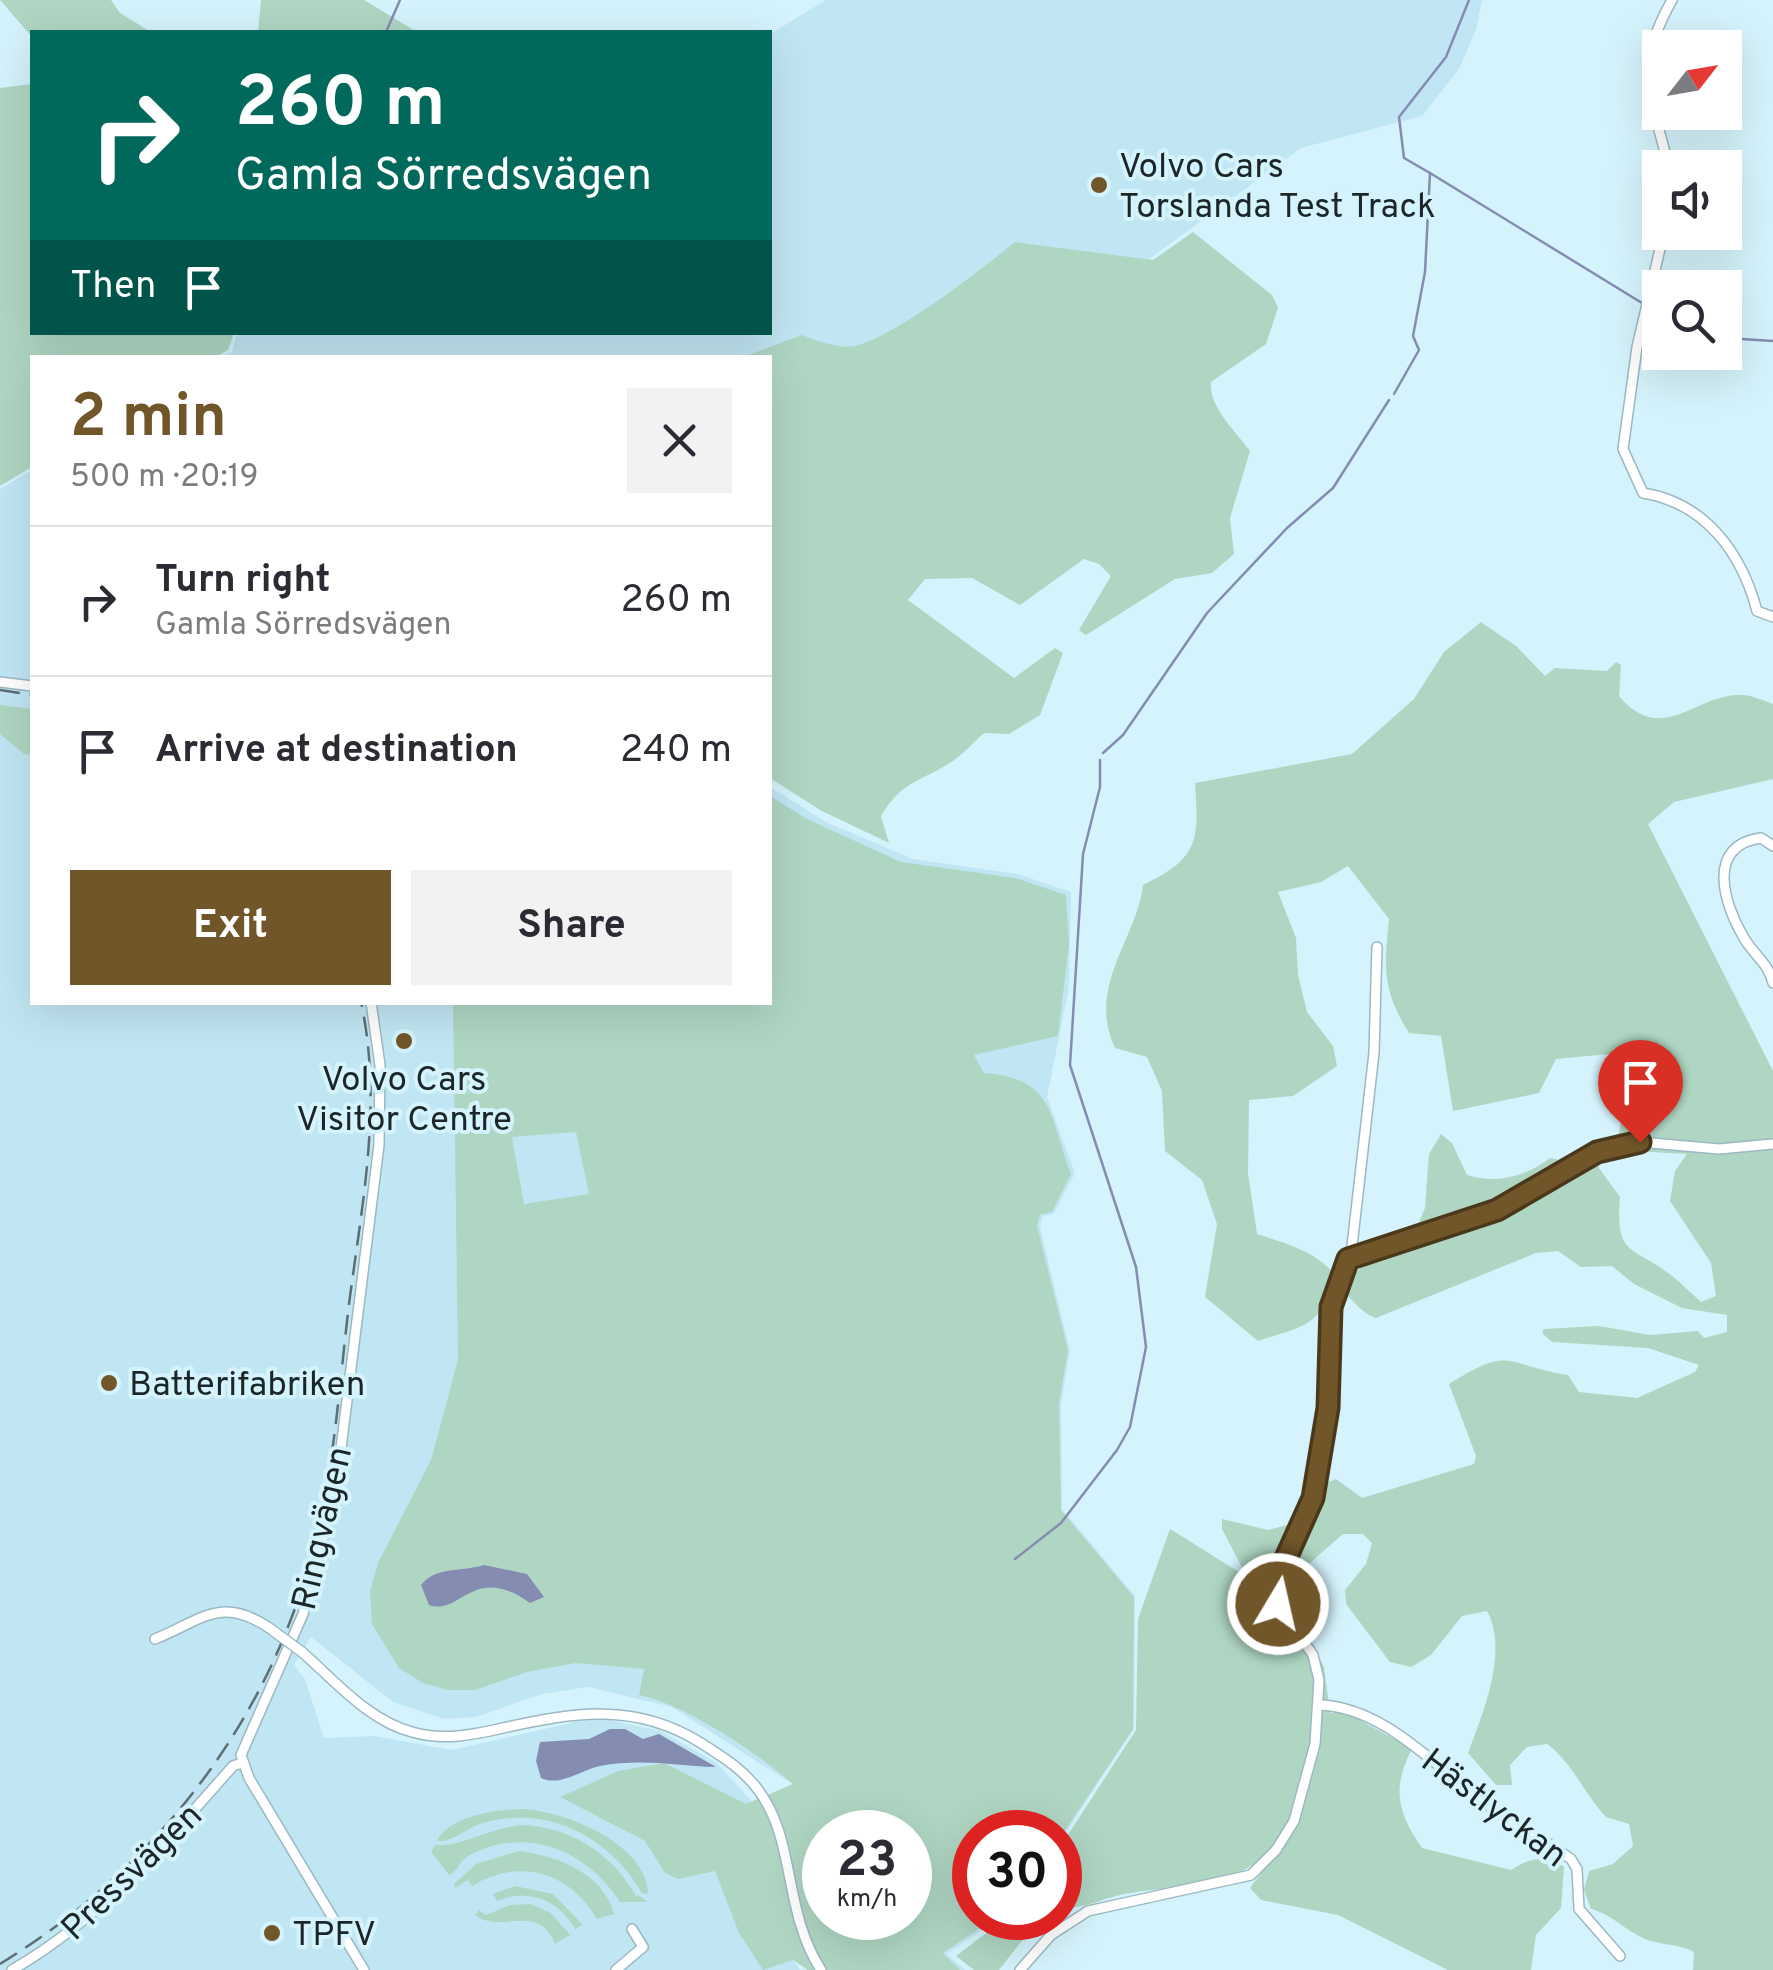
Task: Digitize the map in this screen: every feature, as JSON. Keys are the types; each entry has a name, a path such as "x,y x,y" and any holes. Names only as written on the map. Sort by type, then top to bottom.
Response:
{"street":[{"path":"1665,150 1646,62 1651,40 1672,0"},
{"path":"1660,250 1637,347 1625,454 1643,493 1693,513 1718,533 1743,567 1757,611 1773,617"},
{"path":"0,682 30,686"},
{"path":"1773,846 1761,838 1738,845 1727,855 1724,870 1738,928 1766,965 1773,983"},
{"path":"1020,1970 1050,1934 1085,1913 1117,1902 1233,1882 1264,1865 1299,1809 1319,1705 1313,1655 1284,1616 1276,1591 1283,1560 1313,1498 1328,1408 1331,1307 1342,1268 1351,1256 1374,1054 1377,947"},
{"name":"Ringvägen","path":"242,1763 243,1744 304,1614 336,1488 379,1146 380,1065 370,1005"},
{"path":"1351,1256 1497,1210 1609,1146 1640,1142 1719,1150 1773,1144"},
{"path":"155,1639 224,1610 239,1610 302,1652 370,1710 413,1733 464,1736 595,1712 644,1716 690,1737 729,1761 767,1804 780,1838 798,1927 821,1970"},
{"name":"Hästlyckan","path":"1319,1705 1352,1711 1414,1746 1490,1807 1571,1859 1577,1870 1580,1910 1620,1956"},
{"path":"242,1763 364,1970"},
{"name":"Pressvägen","path":"12,1970 55,1945 122,1890 233,1766 242,1763"},
{"path":"616,1970 644,1947 632,1929"}],"shaded area":[{"path":"826,0 1482,0 1476,30 1459,69 1422,116 1301,148 1152,257 1074,336 772,358 228,355 236,335 772,335 772,33"},
{"path":"30,471 30,1005 772,1005 772,788 828,823 913,859 1018,874 1071,892 1069,987 1047,1097 1075,1173 1054,1214 1043,1216 1040,1227 1070,1351 1061,1404 1062,1509 1135,1596 1134,1729 1080,1810 952,1810 952,1940 968,1940 947,1954 965,1970 849,1970 828,1940 932,1940 932,1810 802,1810 802,1856 786,1798 792,1784 672,1707 588,1687 542,1694 476,1717 444,1719 393,1702 311,1637 294,1665 305,1679 324,1738 374,1736 452,1750 604,1719 661,1731 717,1763 755,1805 788,1953 800,1970 0,1970 0,489"},
{"path":"484,1565 527,1574 544,1597 530,1603 495,1588 481,1589 450,1604 429,1605 421,1585 427,1579 442,1572"},
{"path":"610,1729 625,1729 643,1739 659,1734 716,1767 630,1763 600,1766 563,1779 541,1778 536,1761 540,1742 589,1739"}],"green space":[{"path":"0,0 111,0 120,13 148,30 30,30 30,35"},
{"path":"261,0 364,0 414,30 258,30"},
{"path":"30,84 30,335 233,335 228,350 219,355 30,355 30,468 0,486 0,88"},
{"path":"1193,232 1272,295 1278,308 1266,344 1211,382 1219,410 1250,451 1230,518 1234,554 1212,573 1175,579 1086,635 1079,630 1111,576 1099,564 1084,559 1020,605 972,578 925,579 908,600 1014,678 1055,648 1063,653 1040,715 1009,734 984,733 953,761 905,788 881,816 889,843 820,810 772,779 772,355 748,355 802,335 842,346 872,340 938,301 1015,242 1153,260"},
{"path":"1481,622 1516,646 1545,676 1555,668 1607,671 1616,662 1621,665 1619,696 1635,711 1650,717 1680,714 1726,696 1746,695 1773,704 1773,779 1674,802 1648,824 1773,1071 1773,1970 1693,1970 1694,1952 1646,1939 1591,1909 1584,1890 1589,1871 1613,1864 1633,1846 1629,1824 1606,1817 1564,1760 1547,1744 1527,1747 1510,1765 1512,1785 1496,1785 1468,1753 1495,1663 1493,1627 1487,1611 1462,1616 1431,1655 1411,1667 1390,1662 1346,1604 1345,1590 1366,1564 1372,1543 1363,1534 1343,1534 1295,1576 1292,1602 1324,1667 1330,1713 1347,1713 1412,1749 1401,1776 1400,1800 1407,1823 1422,1848 1511,1870 1537,1859 1564,1867 1561,1908 1536,1935 1531,1970 1448,1970 1338,1915 1261,1900 1250,1888 1294,1830 1288,1822 1270,1849 1250,1867 1228,1878 1082,1905 1082,1813 1136,1730 1138,1619 1170,1529 1247,1577 1222,1529 1222,1519 1268,1530 1295,1523 1300,1540 1324,1484 1336,1479 1362,1498 1474,1464 1476,1456 1449,1384 1469,1372 1507,1361 1568,1375 1579,1392 1637,1398 1695,1372 1699,1365 1648,1348 1552,1342 1542,1333 1544,1329 1599,1326 1650,1335 1698,1331 1704,1338 1727,1332 1727,1315 1682,1308 1634,1284 1612,1266 1581,1267 1558,1251 1536,1253 1376,1318 1331,1286 1313,1319 1258,1341 1205,1297 1217,1224 1202,1180 1165,1151 1162,1091 1147,1057 1115,1048 1108,1025 1110,983 1143,885 1175,866 1192,846 1195,783 1352,754 1414,699 1444,652","holes":["1348,866 1389,919 1389,991 1409,1033 1441,1036 1453,1111 1539,1093 1556,1059 1609,1054 1648,1076 1621,1123 1615,1150 1687,1154 1675,1171 1670,1201 1711,1263 1716,1296 1701,1302 1671,1275 1629,1248 1620,1231 1620,1197 1596,1164 1570,1177 1559,1160 1550,1158 1510,1177 1478,1178 1467,1175 1452,1143 1441,1134 1429,1154 1425,1208 1409,1245 1364,1265 1348,1289 1308,1253 1257,1234 1248,1173 1249,1100 1293,1096 1337,1066 1333,1046 1307,1012 1298,975 1296,938 1278,892 1321,882"]},
{"path":"0,705 30,709 30,755 0,734"},
{"path":"772,797 807,819 901,862 1015,878 1066,895 1069,944 1058,1036 974,1055 984,1073 1007,1076 1037,1092 1053,1118 1071,1174 1052,1212 1040,1215 1037,1226 1068,1350 1059,1404 1061,1510 1134,1597 1133,1729 1079,1810 952,1810 952,1940 962,1940 943,1953 960,1970 808,1970 793,1960 763,1970 739,1933 715,1871 678,1879 665,1873 645,1841 560,1797 618,1771 664,1763 746,1804 793,1784 719,1731 677,1708 639,1695 644,1669 576,1663 527,1672 475,1690 447,1690 423,1683 399,1668 372,1624 370,1591 378,1563 431,1460 458,1360 453,1005 772,1005","holes":["576,1132 589,1194 524,1204 512,1137"]},
{"path":"523,1809 581,1824 619,1846 644,1876 648,1894 642,1893 612,1855 594,1841 552,1822 505,1819 437,1841 443,1832 462,1820"},
{"path":"527,1825 561,1832 590,1847 616,1868 636,1896 648,1902 620,1902 591,1869 554,1848 534,1843 491,1846 466,1857 449,1875 431,1852 435,1845"},
{"path":"519,1851 549,1857 577,1869 600,1888 614,1914 597,1919 573,1890 558,1880 525,1871 490,1877 472,1886 468,1880 455,1888 454,1884 476,1864"},
{"path":"515,1886 553,1894 583,1925 575,1929 560,1911 542,1899 520,1896 497,1901 493,1894"},
{"path":"530,1904 551,1913 570,1935 555,1944 539,1924 496,1922 475,1915 479,1910 486,1915 510,1905"},
{"path":"977,1940 1024,1940 999,1970 974,1970 956,1956"}],"waterway":[{"path":"387,30 400,0"},
{"path":"1394,394 1419,350 1413,336 1425,272 1430,173 1404,158 1399,117 1446,57 1469,0"},
{"path":"1430,173 1642,303"},
{"path":"1742,339 1773,341"},
{"path":"1103,753 1123,735 1207,613 1287,528 1333,488 1389,400"},
{"path":"1015,1559 1061,1523 1117,1450 1130,1427 1146,1347 1136,1267 1070,1065 1083,854 1100,787 1100,760"}],"railway":[{"path":"0,690 30,695"},
{"path":"0,1964 58,1925 111,1881 160,1832 203,1779 241,1722 273,1662 299,1597 329,1474 364,1191 370,1078 361,1005"}],"place":[{"name":"Volvo Cars Torslanda Test Track","path":"1099,185"},
{"name":"Volvo Cars Visitor Centre","path":"404,1041"},
{"name":"Batterifabriken","path":"109,1383"},
{"name":"TPFV","path":"272,1933"}],"route":[{"path":"1278,1604 1278,1576 1283,1560 1313,1498 1328,1408 1331,1307 1348,1259 1361,1251 1497,1210 1609,1146 1640,1142"}]}
